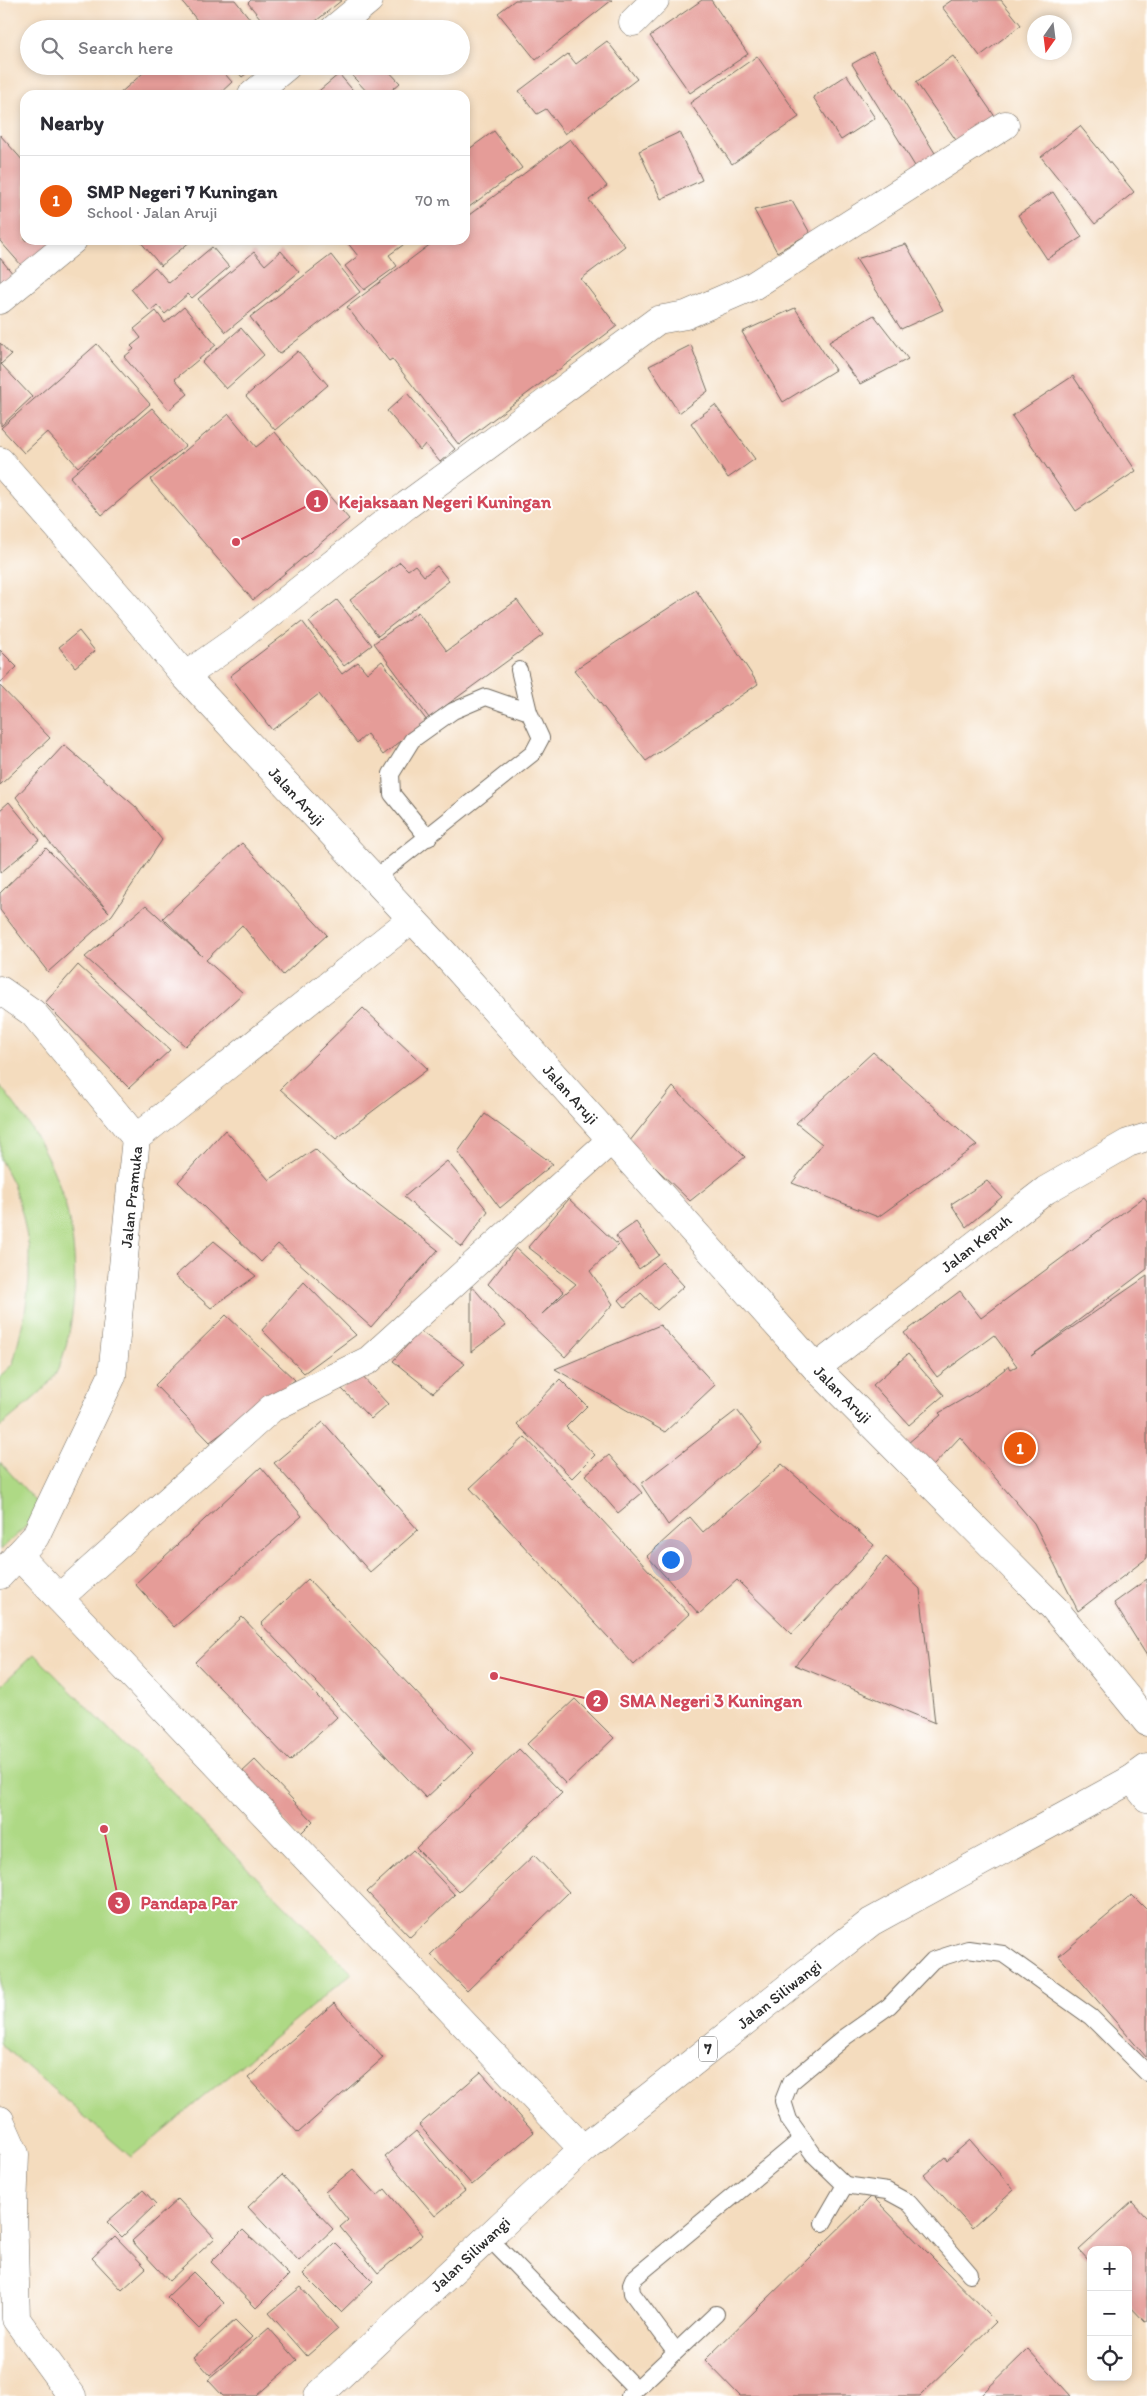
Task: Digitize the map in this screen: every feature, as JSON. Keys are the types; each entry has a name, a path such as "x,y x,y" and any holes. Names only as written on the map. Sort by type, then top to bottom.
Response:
{"street":[{"path":"345,20 369,0"},
{"path":"258,90 277,75"},
{"path":"186,676 239,638 407,505 658,320 686,315 752,286 1005,126"},
{"path":"0,300 68,245"},
{"name":"Jalan Aruji","path":"0,461 126,604 186,676 412,918 816,1368 1054,1608 1147,1722"},
{"name":"Jalan Pramuka","path":"0,1575 35,1537 112,1376 136,1138 412,918"},
{"path":"2,989 33,1013 136,1138"},
{"name":"Jalan Kepuh","path":"816,1368 1046,1190 1128,1143 1147,1137"},
{"path":"59,1598 272,1408 369,1360 611,1140"},
{"path":"18,1555 583,2149"},
{"name":"Jalan Siliwangi","path":"318,2396 583,2149 871,1922 1142,1782"},
{"path":"0,2120 15,2154 13,2210 16,2319 72,2396"}],"lane":[{"path":"374,879 533,753 541,738 528,712 519,670"},
{"path":"428,838 392,794 391,774 412,740 453,711 486,697 528,712"},
{"path":"970,2274 909,2204 887,2191 845,2185 814,2155 789,2120 783,2101 790,2083 845,2038 889,2006 934,1960 968,1949 1003,1954 1091,2017 1147,2073"},
{"path":"676,2351 632,2293 630,2284 633,2279 802,2139"},
{"path":"824,2223 845,2185"},
{"path":"488,2237 633,2392 716,2314"}],"green space":[{"path":"0,1086 38,1139 52,1167 70,1225 74,1256 74,1288 69,1335 56,1373 42,1390 0,1427 0,1376 13,1364 25,1313 29,1281 29,1248 23,1216 13,1184 0,1159"},
{"path":"0,1462 44,1510 0,1550"},
{"path":"34,1654 352,1973 131,2157 0,2043 0,1686"}],"building":[{"path":"181,0 235,0 251,20 197,20"},
{"path":"251,0 342,0 317,20 262,20 248,3"},
{"path":"515,0 612,0 536,60 498,13"},
{"path":"702,0 711,0 748,54 690,93 650,36"},
{"path":"952,0 1001,0 1021,25 980,56 942,7"},
{"path":"607,41 637,79 565,134 546,109 537,114 519,91 568,54 576,64"},
{"path":"873,52 938,158 918,171 852,64"},
{"path":"757,56 799,117 732,164 690,103"},
{"path":"953,56 998,121 960,146 916,82"},
{"path":"141,75 226,75 232,82 223,90 124,90"},
{"path":"340,75 353,90 320,90"},
{"path":"351,75 392,75 400,83 392,90 365,90"},
{"path":"847,75 875,118 841,140 813,97"},
{"path":"1080,126 1134,192 1095,224 1041,157"},
{"path":"494,131 522,168 470,206 470,148"},
{"path":"680,132 702,180 661,199 639,151"},
{"path":"0,135 20,157 20,245 61,245 29,274 0,241"},
{"path":"570,139 607,186 589,200 625,246 581,279 617,326 459,445 392,359 389,361 347,307 429,245 470,245 470,214"},
{"path":"1053,192 1082,237 1047,259 1018,215"},
{"path":"792,201 810,233 777,252 754,210"},
{"path":"906,244 943,310 901,329 856,259"},
{"path":"143,245 186,245 161,266"},
{"path":"349,245 403,245 389,255 397,266 364,290 345,266 358,256"},
{"path":"212,247 229,267 192,298 188,294 165,314 157,305 150,311 131,289 155,267 169,283"},
{"path":"281,251 299,272 226,332 198,299 254,252 265,265"},
{"path":"331,255 360,292 279,354 250,317"},
{"path":"0,258 13,274 0,286"},
{"path":"184,307 216,345 175,379 188,394 169,410 124,357 134,349 131,346 141,338 134,329 156,311 165,323"},
{"path":"795,308 835,370 783,402 742,332"},
{"path":"874,315 908,359 860,384 829,342"},
{"path":"241,328 264,355 226,389 202,362"},
{"path":"0,343 11,355 1,364 32,397 1,426"},
{"path":"97,344 150,404 78,467 47,432 24,453 1,428"},
{"path":"691,345 708,391 679,413 649,366"},
{"path":"298,351 328,385 275,430 246,396"},
{"path":"1073,376 1136,471 1076,511 1012,416"},
{"path":"407,393 455,449 440,462 425,444 420,450 387,411"},
{"path":"715,405 755,459 728,478 691,423"},
{"path":"152,408 185,446 102,515 70,477"},
{"path":"229,414 256,447 275,432 349,519 253,600 150,480"},
{"path":"400,562 408,570 415,565 424,576 437,566 449,581 378,636 350,600"},
{"path":"696,590 758,684 646,761 574,670"},
{"path":"337,600 372,645 344,666 309,622"},
{"path":"517,600 543,635 429,718 374,643 418,612 447,651"},
{"path":"302,621 342,674 358,662 367,673 382,661 427,721 383,755 367,734 357,743 319,694 272,730 230,676"},
{"path":"79,631 95,651 75,667 59,647"},
{"path":"0,650 17,667 0,683"},
{"path":"0,686 50,738 0,785"},
{"path":"64,745 136,807 162,840 112,915 48,972 0,910 0,893 46,848 109,912 49,842 16,797"},
{"path":"9,802 40,840 0,873 0,810"},
{"path":"242,843 327,935 283,975 242,925 206,960 243,993 185,1046 85,957 146,905 202,956 163,918"},
{"path":"78,965 170,1050 129,1088 45,1003"},
{"path":"363,1008 428,1069 336,1139 280,1089"},
{"path":"873,1052 977,1145 878,1217 792,1183 822,1144 796,1123"},
{"path":"673,1087 745,1157 690,1201 629,1142"},
{"path":"485,1114 553,1164 500,1208 458,1152"},
{"path":"225,1130 269,1180 315,1149 347,1180 438,1250 371,1327 278,1244 261,1262 178,1182"},
{"path":"447,1161 488,1211 462,1247 404,1197"},
{"path":"987,1181 1002,1197 966,1227 951,1204"},
{"path":"1144,1197 1147,1201 1147,1269 1031,1356 1147,1276 1147,1558 1078,1611 1034,1523 960,1437 933,1466 908,1443 941,1415 939,1413 972,1394 1009,1366 1011,1369 1017,1366 994,1335 937,1377 904,1333 960,1291 981,1318"},
{"path":"569,1199 618,1245 590,1271 613,1304 565,1357 488,1284 516,1248 564,1292 542,1314 576,1284 528,1247"},
{"path":"636,1222 659,1255 639,1269 616,1236"},
{"path":"214,1241 256,1276 211,1308 175,1276"},
{"path":"662,1262 684,1286 657,1310 641,1293 625,1307 619,1300"},
{"path":"304,1282 356,1335 304,1373 262,1330"},
{"path":"471,1285 506,1326 471,1352"},
{"path":"226,1315 295,1380 210,1442 155,1385"},
{"path":"660,1325 715,1385 665,1432 555,1369"},
{"path":"420,1331 465,1364 433,1393 393,1361"},
{"path":"908,1354 944,1395 909,1425 873,1385"},
{"path":"359,1373 388,1404 371,1419 342,1389"},
{"path":"560,1379 587,1406 566,1427 595,1455 572,1478 517,1424"},
{"path":"737,1410 762,1443 668,1525 641,1484"},
{"path":"323,1422 418,1530 370,1572 274,1463"},
{"path":"525,1437 689,1614 634,1665 470,1488"},
{"path":"609,1455 642,1493 618,1513 585,1475"},
{"path":"782,1464 874,1545 792,1634 737,1580 699,1614 647,1556 690,1517 703,1532"},
{"path":"261,1467 302,1516 174,1627 135,1584"},
{"path":"886,1557 920,1589 935,1723 795,1665"},
{"path":"308,1579 474,1753 426,1798 261,1624"},
{"path":"1147,1579 1147,1656 1114,1603"},
{"path":"242,1617 337,1717 290,1761 195,1662"},
{"path":"575,1699 614,1738 566,1784 527,1744"},
{"path":"519,1749 562,1793 459,1892 416,1848"},
{"path":"255,1760 313,1821 298,1836 240,1774"},
{"path":"413,1850 455,1895 410,1937 367,1892"},
{"path":"534,1855 569,1892 467,1991 431,1954"},
{"path":"1132,1895 1147,1910 1147,2058 1059,1956"},
{"path":"334,2003 383,2058 298,2133 248,2078"},
{"path":"481,2072 534,2132 472,2185 419,2125"},
{"path":"416,2131 465,2191 435,2216 385,2157"},
{"path":"970,2140 1014,2190 972,2228 924,2175 945,2157 947,2160"},
{"path":"353,2169 377,2196 385,2189 423,2235 378,2273 340,2227 348,2220 325,2192"},
{"path":"282,2175 333,2229 299,2261 248,2207"},
{"path":"143,2190 156,2204 122,2237 107,2222"},
{"path":"872,2196 996,2322 920,2396 740,2396 705,2360"},
{"path":"178,2199 215,2238 169,2281 132,2241"},
{"path":"1132,2202 1147,2218 1147,2321 1145,2322 1132,2308 1132,2246 1087,2246 1087,2259 1079,2250"},
{"path":"243,2230 289,2275 256,2308 211,2262"},
{"path":"115,2236 146,2268 122,2290 92,2258"},
{"path":"335,2243 373,2281 341,2312 303,2274"},
{"path":"193,2272 224,2303 199,2329 167,2297"},
{"path":"301,2287 338,2329 307,2356 269,2313"},
{"path":"235,2320 252,2337 210,2375 194,2357"},
{"path":"269,2328 297,2360 256,2396 223,2396 208,2380"},
{"path":"1028,2349 1071,2396 980,2396"}],"place":[{"name":"Kejaksaan Negeri Kuningan","path":"236,542"},
{"name":"SMP Negeri 7 Kuningan","path":"1020,1448"},
{"name":"SMA Negeri 3 Kuningan","path":"494,1676"},
{"name":"Pandapa Par","path":"104,1829"}]}
